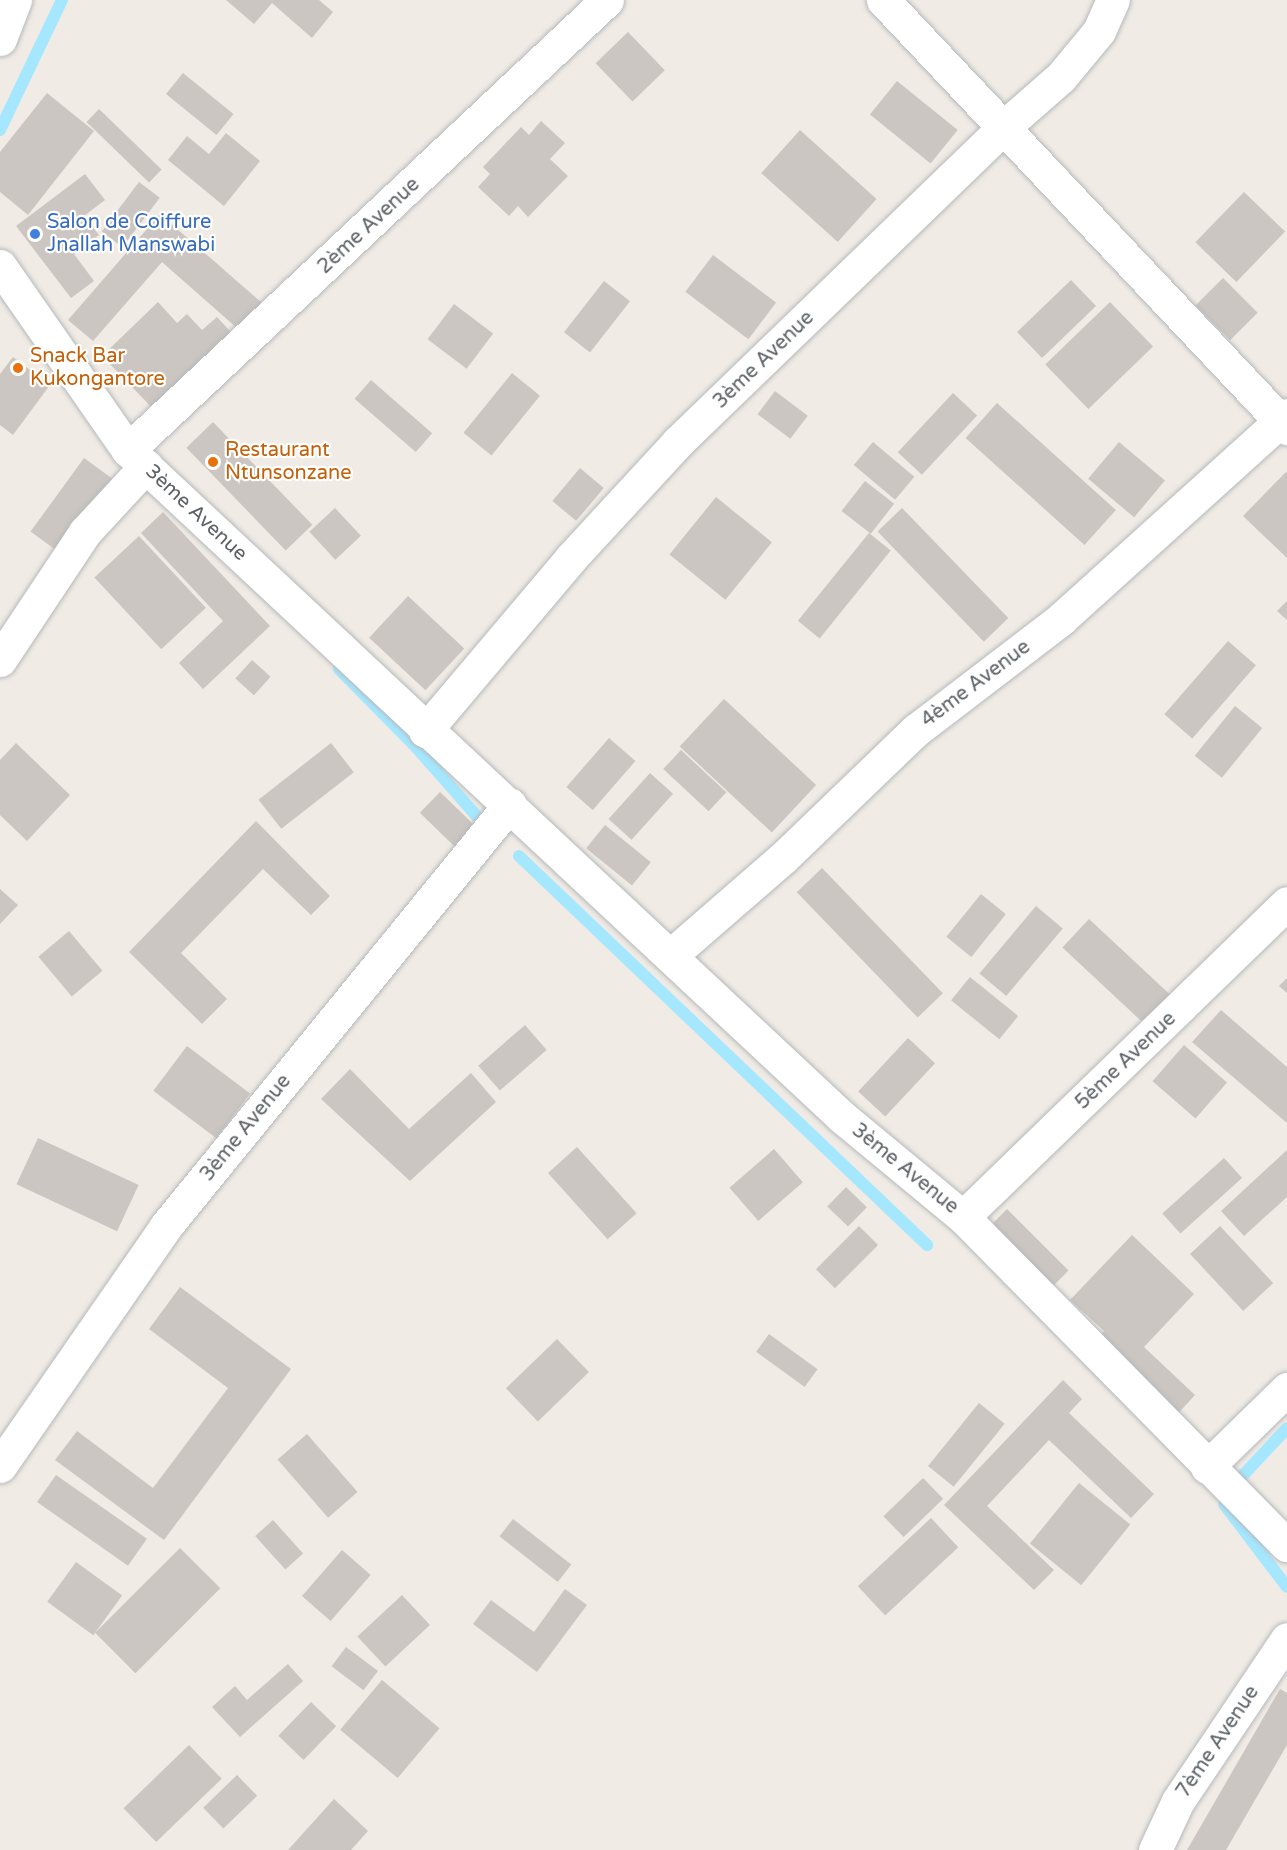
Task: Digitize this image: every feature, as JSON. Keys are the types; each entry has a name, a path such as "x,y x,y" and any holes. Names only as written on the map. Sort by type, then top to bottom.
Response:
{"street":[{"path":"0,39 15,0"},
{"name":"2ème Avenue","path":"0,660 137,458 607,0"},
{"path":"883,0 1285,422"},
{"name":"3ème Avenue","path":"425,731 571,558 678,442 1005,126 1061,77 1099,31 1113,0"},
{"name":"3ème Avenue","path":"0,266 137,458 425,731 510,804 842,1117 963,1217 1207,1467 1287,1545"},
{"name":"4ème Avenue","path":"670,956 784,857 916,730 1061,619 1285,422"},
{"name":"3ème Avenue","path":"0,1466 166,1226 510,804"},
{"name":"5ème Avenue","path":"963,1217 1287,903"},
{"path":"1207,1467 1287,1389"},
{"name":"7ème Avenue","path":"1155,1850 1178,1801 1287,1639"}],"building":[{"path":"226,0 319,0 333,12 312,38 272,3 254,24"},
{"path":"628,32 665,70 632,101 596,63"},
{"path":"183,73 234,114 217,135 166,94"},
{"path":"897,81 958,130 931,164 870,114"},
{"path":"47,93 94,131 28,215 0,192 0,152"},
{"path":"99,109 162,169 149,182 86,122"},
{"path":"541,121 565,143 550,159 568,176 528,217 518,206 509,216 478,187 490,174 483,167 521,127 529,135"},
{"path":"800,130 877,199 838,242 761,173"},
{"path":"226,133 260,161 224,206 168,160 187,136 209,154"},
{"path":"85,174 105,200 84,216 99,235 74,254 94,281 71,298 16,226"},
{"path":"139,182 160,198 122,247 102,232"},
{"path":"1244,192 1285,232 1236,282 1195,242"},
{"path":"160,214 269,309 246,336 162,262 93,341 68,320"},
{"path":"713,255 776,303 748,339 685,292"},
{"path":"1223,278 1258,313 1230,340 1195,306"},
{"path":"1071,280 1096,306 1042,358 1017,332"},
{"path":"604,281 630,301 590,353 564,332"},
{"path":"158,302 177,323 187,314 202,330 217,317 240,342 162,418 102,356"},
{"path":"1110,302 1153,347 1088,409 1045,365"},
{"path":"454,304 493,333 467,369 428,339"},
{"path":"13,357 50,385 13,435 0,425 0,374"},
{"path":"512,373 540,396 492,455 464,433"},
{"path":"371,380 432,433 416,452 355,399"},
{"path":"775,391 808,416 790,439 758,414"},
{"path":"953,393 977,416 922,475 898,452"},
{"path":"997,403 1116,510 1084,545 966,438"},
{"path":"213,422 312,525 286,551 186,448"},
{"path":"873,442 914,477 895,500 854,465"},
{"path":"1119,442 1165,481 1134,517 1088,479"},
{"path":"84,458 113,479 60,553 31,532"},
{"path":"580,468 604,488 576,521 552,501"},
{"path":"1287,473 1287,558 1243,516"},
{"path":"865,481 894,504 871,534 842,511"},
{"path":"716,497 772,542 725,600 669,555"},
{"path":"335,508 361,536 335,560 309,532"},
{"path":"902,508 1008,618 984,642 878,532"},
{"path":"163,512 270,626 203,689 179,663 223,621 141,533"},
{"path":"869,533 891,551 820,638 798,621"},
{"path":"139,536 206,608 161,649 94,578"},
{"path":"408,596 464,649 425,690 369,638"},
{"path":"1287,601 1287,620 1277,611"},
{"path":"1228,641 1256,665 1192,738 1164,714"},
{"path":"252,660 271,677 254,695 235,679"},
{"path":"724,699 816,785 772,832 680,747"},
{"path":"1235,706 1262,728 1222,778 1195,756"},
{"path":"609,738 635,761 593,810 566,787"},
{"path":"16,743 70,795 27,841 0,815 0,760"},
{"path":"331,743 354,772 281,829 259,800"},
{"path":"681,750 726,792 709,811 663,769"},
{"path":"650,773 673,794 632,840 609,819"},
{"path":"440,792 475,826 455,847 420,813"},
{"path":"256,821 330,896 311,915 263,869 181,953 227,999 202,1024 129,952"},
{"path":"605,825 651,862 632,885 586,848"},
{"path":"822,868 943,993 918,1017 797,892"},
{"path":"0,889 18,905 0,924"},
{"path":"981,894 1006,914 971,957 946,937"},
{"path":"1036,906 1063,928 1006,996 979,973"},
{"path":"1089,919 1180,1004 1154,1033 1062,948"},
{"path":"69,931 102,971 72,997 38,957"},
{"path":"970,977 1018,1016 999,1039 951,1000"},
{"path":"1287,978 1287,993 1279,986"},
{"path":"1221,1010 1287,1067 1287,1123 1192,1042"},
{"path":"525,1025 547,1050 500,1091 478,1066"},
{"path":"908,1038 935,1063 885,1117 858,1091"},
{"path":"1184,1045 1227,1082 1196,1119 1153,1081"},
{"path":"187,1046 250,1094 216,1138 153,1091"},
{"path":"350,1069 409,1129 471,1073 496,1102 410,1181 321,1099"},
{"path":"38,1138 139,1185 117,1231 16,1184"},
{"path":"577,1147 637,1213 608,1239 548,1173"},
{"path":"774,1149 803,1182 758,1221 729,1188"},
{"path":"1287,1150 1287,1197 1244,1236 1221,1211"},
{"path":"1224,1158 1242,1178 1180,1234 1162,1214"},
{"path":"846,1187 867,1207 848,1227 827,1206"},
{"path":"1007,1209 1069,1271 1051,1288 989,1227"},
{"path":"859,1226 878,1245 835,1288 816,1269"},
{"path":"1220,1226 1273,1283 1243,1311 1190,1254"},
{"path":"1132,1235 1194,1294 1144,1347 1195,1395 1172,1420 1091,1345 1104,1331 1070,1300"},
{"path":"180,1287 291,1369 164,1540 55,1460 77,1431 153,1488 228,1388 149,1329"},
{"path":"769,1334 818,1369 805,1387 756,1352"},
{"path":"557,1339 589,1372 538,1421 506,1388"},
{"path":"1063,1380 1082,1399 1069,1413 1154,1494 1131,1518 1049,1440 987,1506 1054,1570 1034,1590 944,1505"},
{"path":"979,1403 1005,1424 954,1487 928,1466"},
{"path":"307,1434 358,1492 328,1518 278,1460"},
{"path":"56,1475 147,1539 128,1566 37,1502"},
{"path":"923,1478 943,1499 904,1537 883,1516"},
{"path":"1079,1483 1130,1525 1081,1585 1030,1544"},
{"path":"931,1518 958,1547 885,1615 858,1586"},
{"path":"513,1519 571,1565 558,1582 499,1536"},
{"path":"273,1520 303,1553 285,1570 255,1536"},
{"path":"180,1548 220,1588 135,1673 95,1633"},
{"path":"342,1550 371,1575 331,1621 302,1596"},
{"path":"76,1562 122,1596 93,1635 47,1602"},
{"path":"565,1589 587,1605 537,1672 473,1624 491,1600 534,1632"},
{"path":"402,1595 430,1625 385,1667 357,1637"},
{"path":"346,1647 378,1671 364,1690 332,1666"},
{"path":"288,1664 303,1681 240,1737 212,1707 235,1686 247,1700"},
{"path":"382,1680 439,1728 398,1778 340,1730"},
{"path":"1280,1689 1287,1693 1287,1745 1226,1850 1187,1850"},
{"path":"311,1702 336,1726 304,1760 278,1736"},
{"path":"189,1745 222,1779 156,1842 124,1808"},
{"path":"237,1775 257,1796 223,1829 203,1808"},
{"path":"334,1799 368,1831 351,1850 288,1850"}],"waterway":[{"path":"0,130 62,0"},
{"path":"339,669 416,747 489,830"},
{"path":"519,856 927,1245"},
{"path":"1233,1486 1287,1428"},
{"path":"1224,1504 1287,1587"}],"place":[{"name":"Salon de Coiffure Jnallah Manswabi","path":"35,234"},
{"name":"Snack Bar Kukongantore","path":"18,368"},
{"name":"Restaurant Ntunsonzane","path":"213,462"}]}
